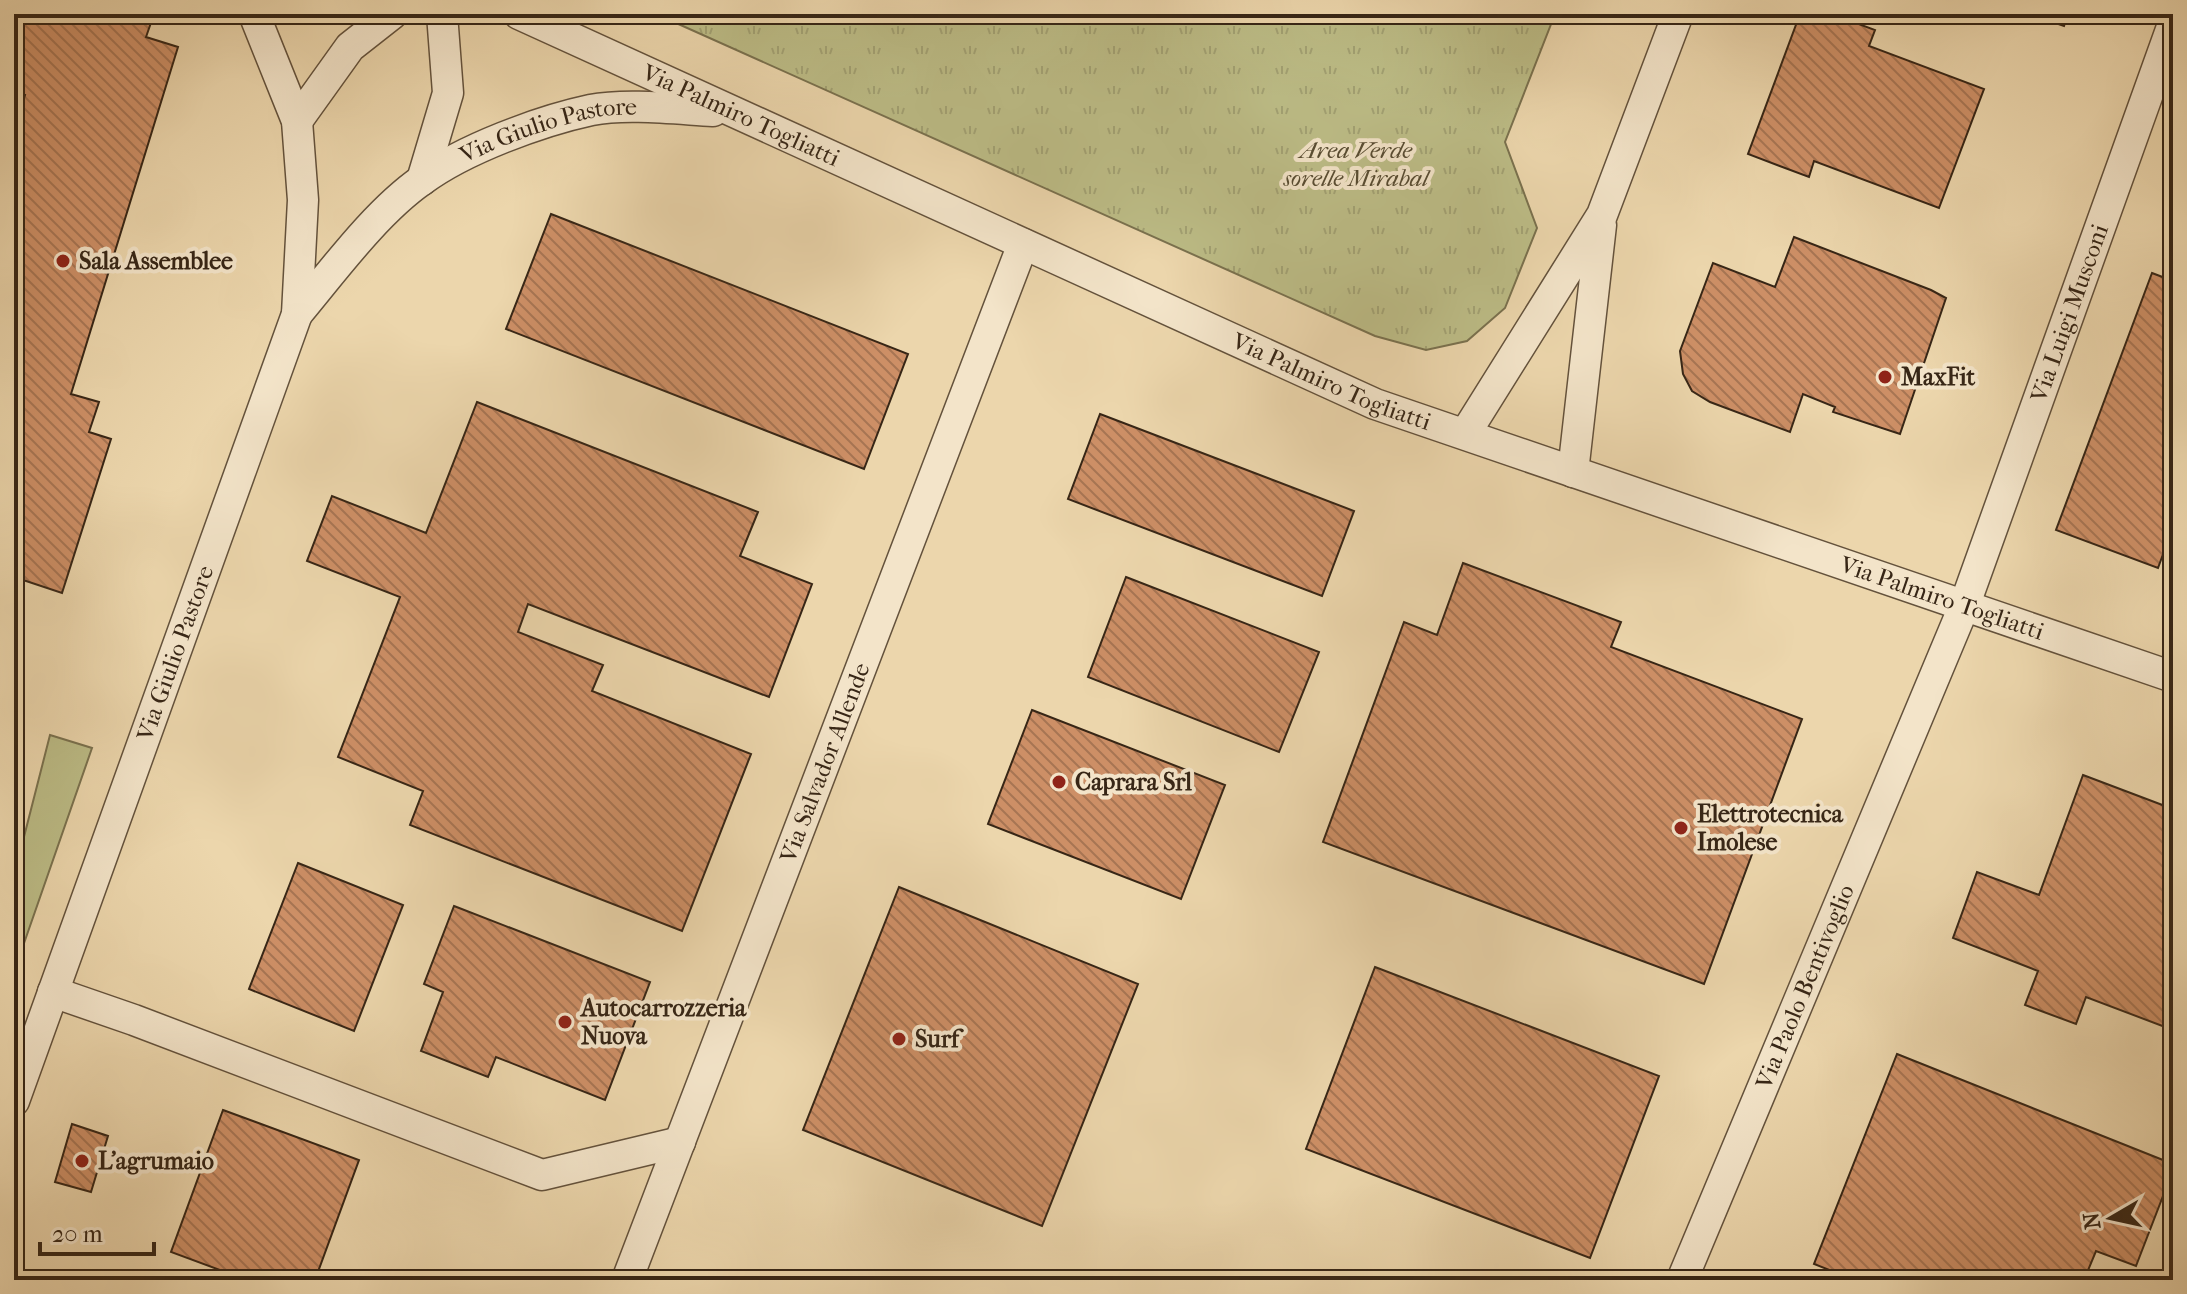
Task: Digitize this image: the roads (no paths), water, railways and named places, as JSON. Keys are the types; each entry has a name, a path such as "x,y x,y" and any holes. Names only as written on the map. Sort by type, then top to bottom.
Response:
{"street":[{"name":"Via Giulio Pastore","path":"14,1101 297,314 303,200 297,121 254,14"},
{"path":"297,121 350,47 392,14"},
{"name":"Via Giulio Pastore","path":"422,180 448,93 442,14"},
{"name":"Via Palmiro Togliatti","path":"519,14 1375,404 2173,677"},
{"path":"1465,434 1602,215 1678,14"},
{"name":"Via Luigi Musconi","path":"1965,604 2173,24"},
{"name":"Via Giulio Pastore","path":"297,314 369,228 422,180 498,139 593,110 662,108 731,112"},
{"path":"1573,472 1602,215"},
{"name":"Via Salvador Allende","path":"627,1280 1023,244"},
{"name":"Via Paolo Bentivoglio","path":"1682,1280 1965,604"},
{"path":"53,992 542,1175 680,1142"}],"place":[{"name":"Sala Assemblee","path":"63,261"},
{"name":"MaxFit","path":"1885,377"},
{"name":"Caprara Srl","path":"1059,782"},
{"name":"Elettrotecnica Imolese","path":"1681,828"},
{"name":"Autocarrozzeria Nuova","path":"565,1022"},
{"name":"Surf","path":"899,1039"},
{"name":"L'agrumaio","path":"82,1161"}],"park label":[{"name":"Area Verde sorelle Mirabal","path":"1356,164"}]}
